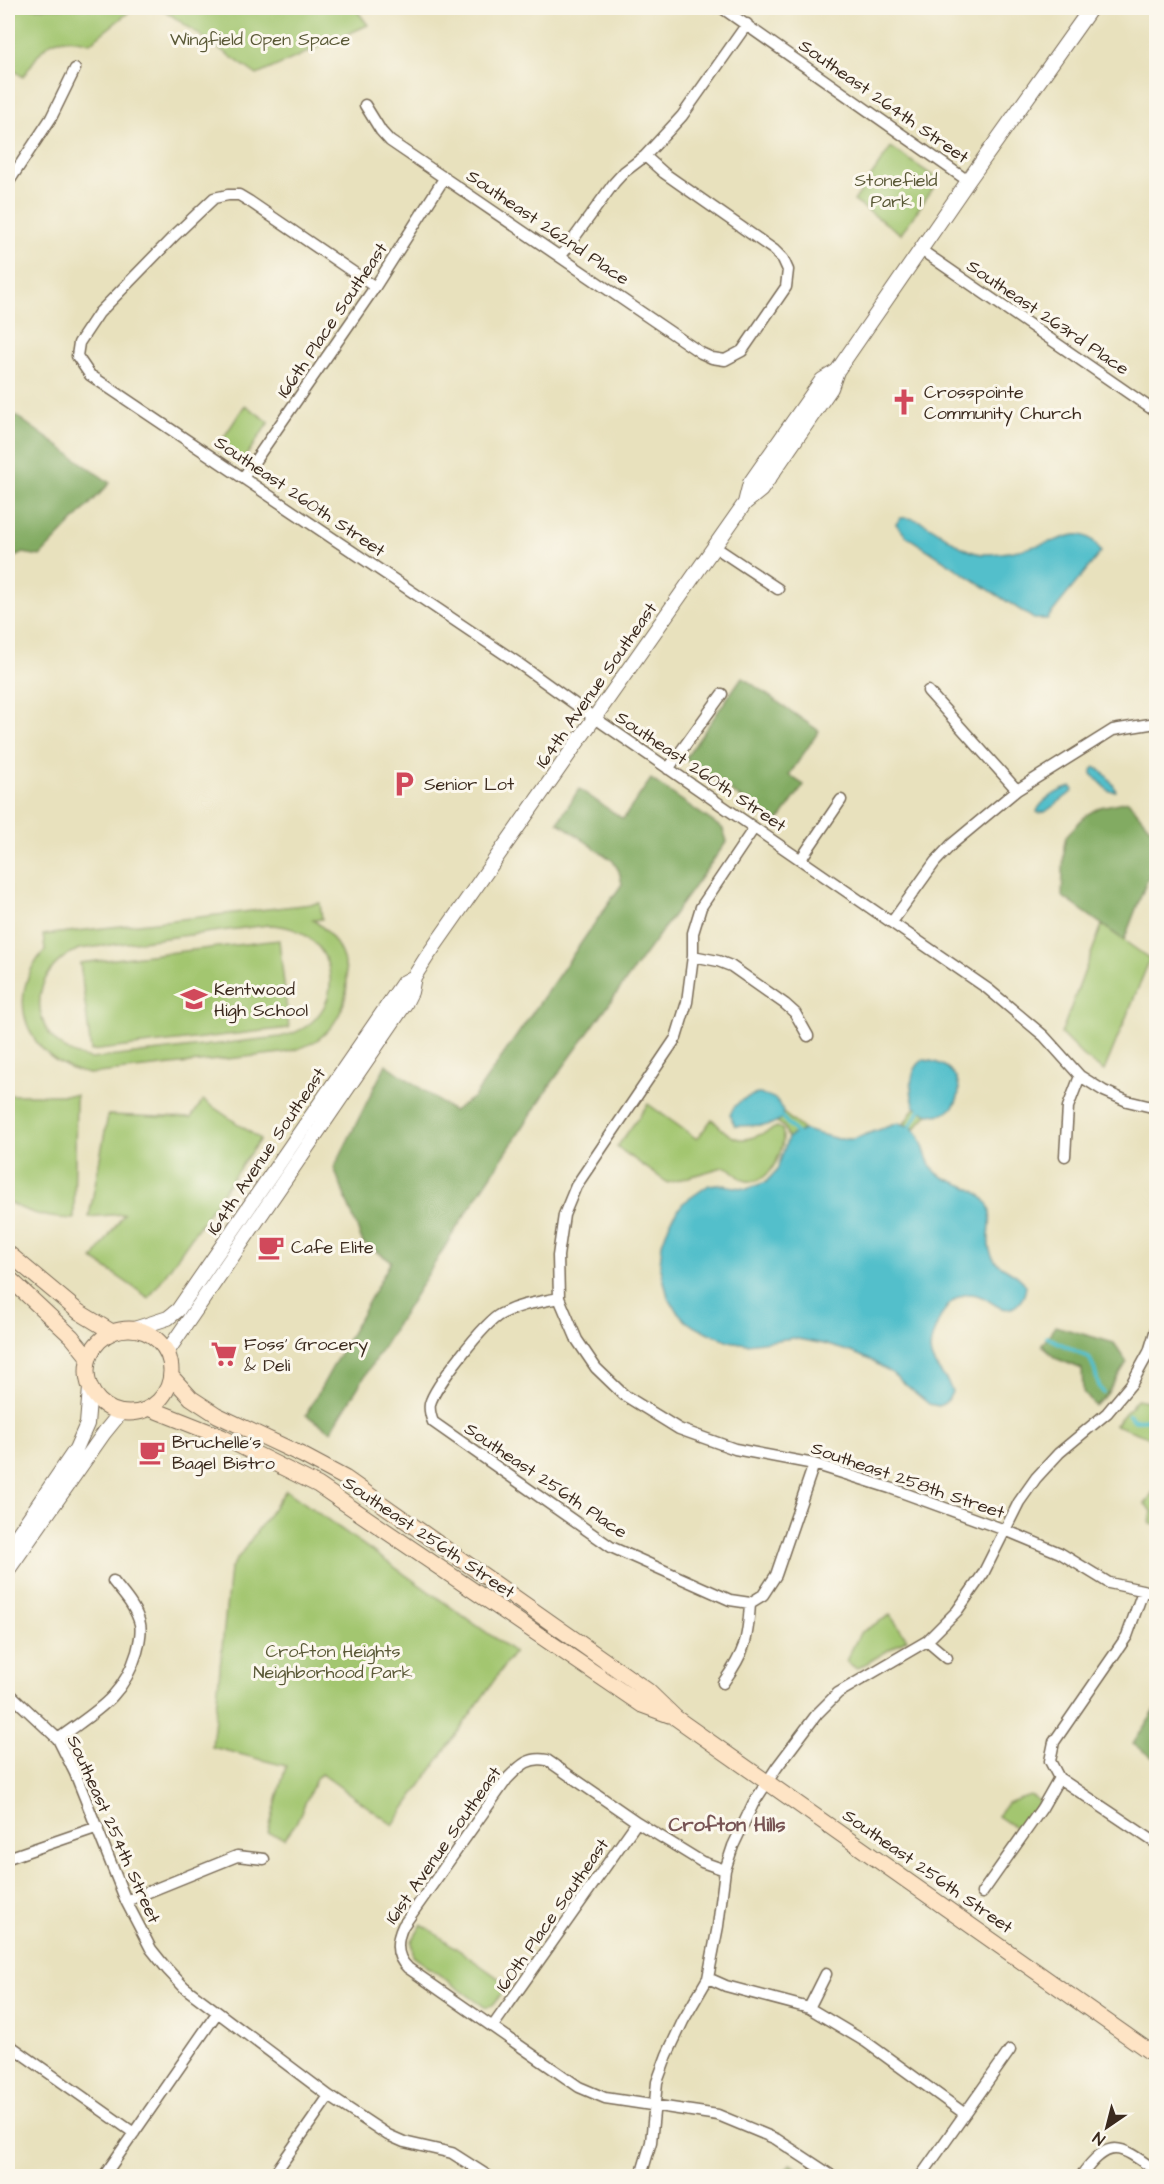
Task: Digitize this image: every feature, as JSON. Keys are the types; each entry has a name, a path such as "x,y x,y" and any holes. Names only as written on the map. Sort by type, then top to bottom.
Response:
{"main road":[{"path":"8,1253 79,1312 112,1332"},
{"path":"8,1276 72,1336 88,1358"},
{"path":"123,1329 135,1329 148,1333 159,1341 167,1352 171,1364 171,1376 164,1395 149,1408 135,1413 121,1412 103,1403 90,1388 87,1378 88,1358 102,1338 123,1329"},
{"name":"Southeast 256th Street","path":"171,1376 191,1398 217,1415 345,1478 648,1691 676,1718 1156,2056"},
{"name":"Southeast 256th Street","path":"149,1408 222,1437 318,1485 642,1705 676,1718"}],"street":[{"name":"Southeast 264th Street","path":"722,8 968,181"},
{"name":"164th Avenue Southeast","path":"167,1352 405,1004 411,992 414,977 746,503 761,490 831,388 837,371 1091,8"},
{"path":"561,256 614,183 645,156 682,116 747,24"},
{"path":"8,182 51,118 75,69"},
{"name":"Southeast 262nd Place","path":"365,105 390,141 701,353 725,360 742,351 786,287 788,270 783,259 774,250 664,173 645,156"},
{"name":"166th Place Southeast","path":"243,478 375,287 445,177"},
{"name":"Southeast 260th Street","path":"375,287 239,195 214,198 99,313 79,343 77,356 90,375 518,663 1002,1000 1044,1036 1080,1076 1104,1091 1127,1101 1156,1108"},
{"name":"Southeast 263rd Place","path":"921,250 1156,412"},
{"path":"715,547 778,589"},
{"path":"927,691 1017,790"},
{"path":"668,769 722,694"},
{"path":"892,922 935,862 952,844 1017,790 1113,730 1156,723"},
{"path":"801,859 841,800"},
{"path":"559,1298 560,1234 570,1199 576,1186 676,1038 687,1002 693,956 693,933 701,907 754,828"},
{"path":"693,956 718,960 731,966 795,1013 807,1036"},
{"name":"164th Avenue Southeast","path":"135,1329 168,1318 178,1310 403,983 414,977"},
{"path":"1065,1156 1068,1107 1080,1076"},
{"name":"Southeast 256th Place","path":"559,1298 521,1305 499,1315 484,1328 436,1391 430,1405 434,1422 440,1429 611,1547 730,1600 750,1603"},
{"name":"Southeast 258th Street","path":"559,1298 569,1324 585,1354 608,1381 641,1408 679,1429 735,1449 813,1464 871,1482 1005,1530 1060,1553 1109,1583 1156,1593"},
{"path":"641,2176 651,2142 657,2082 667,2055 708,1978 725,1870 733,1846 753,1804 817,1714 838,1693 927,1641 957,1611 983,1574 1019,1502 1036,1478 1059,1453 1107,1413 1132,1383 1149,1352 1156,1329"},
{"path":"8,1549 76,1449 87,1424 90,1388"},
{"path":"8,1570 121,1412"},
{"path":"723,1683 747,1641 750,1603 763,1595 776,1575 813,1464"},
{"path":"58,1739 111,1699 123,1686 132,1668 139,1644 140,1625 131,1604 113,1581"},
{"path":"1143,1591 1127,1636 1054,1742 1050,1761 1059,1778 1156,1843"},
{"path":"927,1641 946,1658"},
{"name":"Southeast 254th Street","path":"8,1692 58,1739 98,1827 126,1901 151,1948 184,1987 329,2096 388,2135 404,2142 452,2153 488,2176"},
{"name":"161st Avenue Southeast","path":"493,2026 408,1968 398,1952 398,1937 403,1926 507,1779 526,1762 537,1758 547,1760 638,1822"},
{"path":"982,1893 1042,1808 1059,1778"},
{"path":"638,1822 702,1862 725,1870"},
{"name":"160th Place Southeast","path":"493,2026 638,1822"},
{"path":"8,1858 98,1827"},
{"path":"126,1901 237,1856 264,1858"},
{"path":"809,2008 826,1974"},
{"path":"708,1978 726,1986 809,2008 866,2042 965,2114"},
{"path":"104,2176 217,2013"},
{"path":"493,2026 585,2090 605,2098 717,2115 776,2139 832,2176"},
{"path":"8,2044 134,2133"},
{"path":"921,2176 1010,2050"},
{"path":"273,2176 329,2096"},
{"path":"1082,2176 1095,2158 1111,2150 1131,2153 1156,2171"}],"green space":[{"name":"Wingfield Open Space","path":"8,8 134,8 90,43 65,39 49,44 23,77 8,66"},
{"name":"Wingfield Open Space","path":"161,8 355,8 368,25 257,75"},
{"name":"Stonefield Park 1","path":"891,147 939,180 901,234 854,201"},
{"path":"245,405 269,422 246,456 241,459 218,446"},
{"path":"8,410 110,483 40,556 23,553 8,560"},
{"path":"742,677 819,731 789,775 804,785 777,823 685,759"},
{"path":"651,779 723,829 727,841 551,1084 454,1232 331,1431 306,1415 391,1261 363,1243 334,1168 386,1064 453,1111 474,1097 622,884 619,871 613,861 558,822 579,789 623,819"},
{"path":"1128,801 1156,835 1156,857 1124,940 1062,896 1066,836 1086,815 1100,807"},
{"path":"320,903 322,919 313,920 327,931 344,960 347,977 346,993 342,1009 333,1024 317,1040 298,1049 282,1053 89,1074 68,1067 50,1056 37,1042 28,1026 24,1007 25,988 32,969 45,950 43,935","holes":["268,925 293,929 312,940 324,956 330,975 328,995 320,1013 304,1028 280,1037 91,1059 70,1052 55,1041 45,1026 40,1009 41,991 48,975 60,960 79,949"]},
{"path":"1102,925 1150,959 1104,1071 1084,1057 1061,1034"},
{"path":"279,940 289,1028 91,1051 80,963"},
{"path":"8,1095 76,1095 74,1219 40,1215 8,1202"},
{"path":"203,1100 260,1139 149,1298 93,1259 124,1214 89,1217 108,1115 191,1118"},
{"path":"648,1104 697,1139 712,1119 728,1134 742,1139 757,1136 777,1127 782,1129 783,1137 779,1154 770,1171 756,1181 743,1180 730,1169 723,1167 668,1183 617,1147"},
{"path":"915,1107 928,1114 915,1129 904,1124"},
{"path":"783,1113 804,1130 788,1138 784,1127 777,1122"},
{"path":"1055,1326 1114,1343 1127,1362 1107,1394 1095,1406 1083,1392 1082,1369 1055,1358 1042,1345"},
{"path":"1137,1399 1156,1403 1156,1440 1115,1425"},
{"path":"1156,1488 1156,1525 1150,1524 1152,1511 1145,1504"},
{"name":"Crofton Heights Neighborhood Park","path":"286,1490 514,1652 393,1825 322,1774 317,1777 296,1823 285,1838 268,1833 286,1766 212,1747 230,1569"},
{"path":"890,1615 907,1639 857,1669 846,1661 860,1633"},
{"path":"1156,1709 1156,1760 1133,1744"},
{"path":"1030,1795 1040,1802 1020,1831 998,1816 1007,1803"},
{"path":"422,1924 508,1985 493,2005 486,2008 413,1956 412,1941"},
{"path":"790,2164 809,2176 781,2176"}],"water":[{"path":"901,518 923,522 975,553 994,554 1028,548 1071,535 1085,536 1095,543 1101,552 1047,619 1034,619 906,536 896,524"},
{"path":"1095,767 1108,778 1116,791 1109,791 1092,774"},
{"path":"1072,787 1072,792 1045,812 1037,812 1051,796"},
{"path":"923,1060 942,1065 953,1074 958,1085 958,1097 953,1107 943,1113 930,1114 915,1107 912,1095 913,1075 918,1064"},
{"path":"758,1094 771,1097 778,1102 783,1113 780,1120 769,1125 735,1126 730,1115 735,1107 745,1099"},
{"path":"898,1123 914,1129 918,1134 928,1161 937,1173 974,1190 986,1202 990,1215 989,1243 992,1256 1026,1286 1022,1299 1012,1308 1002,1308 982,1297 967,1294 954,1300 944,1311 933,1336 930,1352 935,1366 948,1382 952,1392 948,1400 938,1406 929,1404 889,1371 854,1353 793,1338 747,1344 729,1341 695,1327 676,1310 668,1297 660,1265 662,1244 671,1219 683,1203 709,1185 717,1184 747,1189 766,1182 777,1170 788,1138 804,1130 838,1139 853,1139"}],"waterway":[{"path":"910,1127 920,1110"},
{"path":"782,1117 796,1133"},
{"path":"1047,1337 1088,1357 1103,1392"},
{"path":"1129,1415 1134,1420 1156,1419"}],"place":[{"name":"Crosspointe Community Church","path":"904,402"},
{"name":"Senior Lot","path":"404,784"},
{"name":"Kentwood High School","path":"194,999"},
{"name":"Cafe Elite","path":"271,1247"},
{"name":"Foss' Grocery & Deli","path":"224,1354"},
{"name":"Bruchelle's Bagel Bistro","path":"152,1452"}],"district":[{"name":"Crofton Hills","path":"727,1824"}]}
